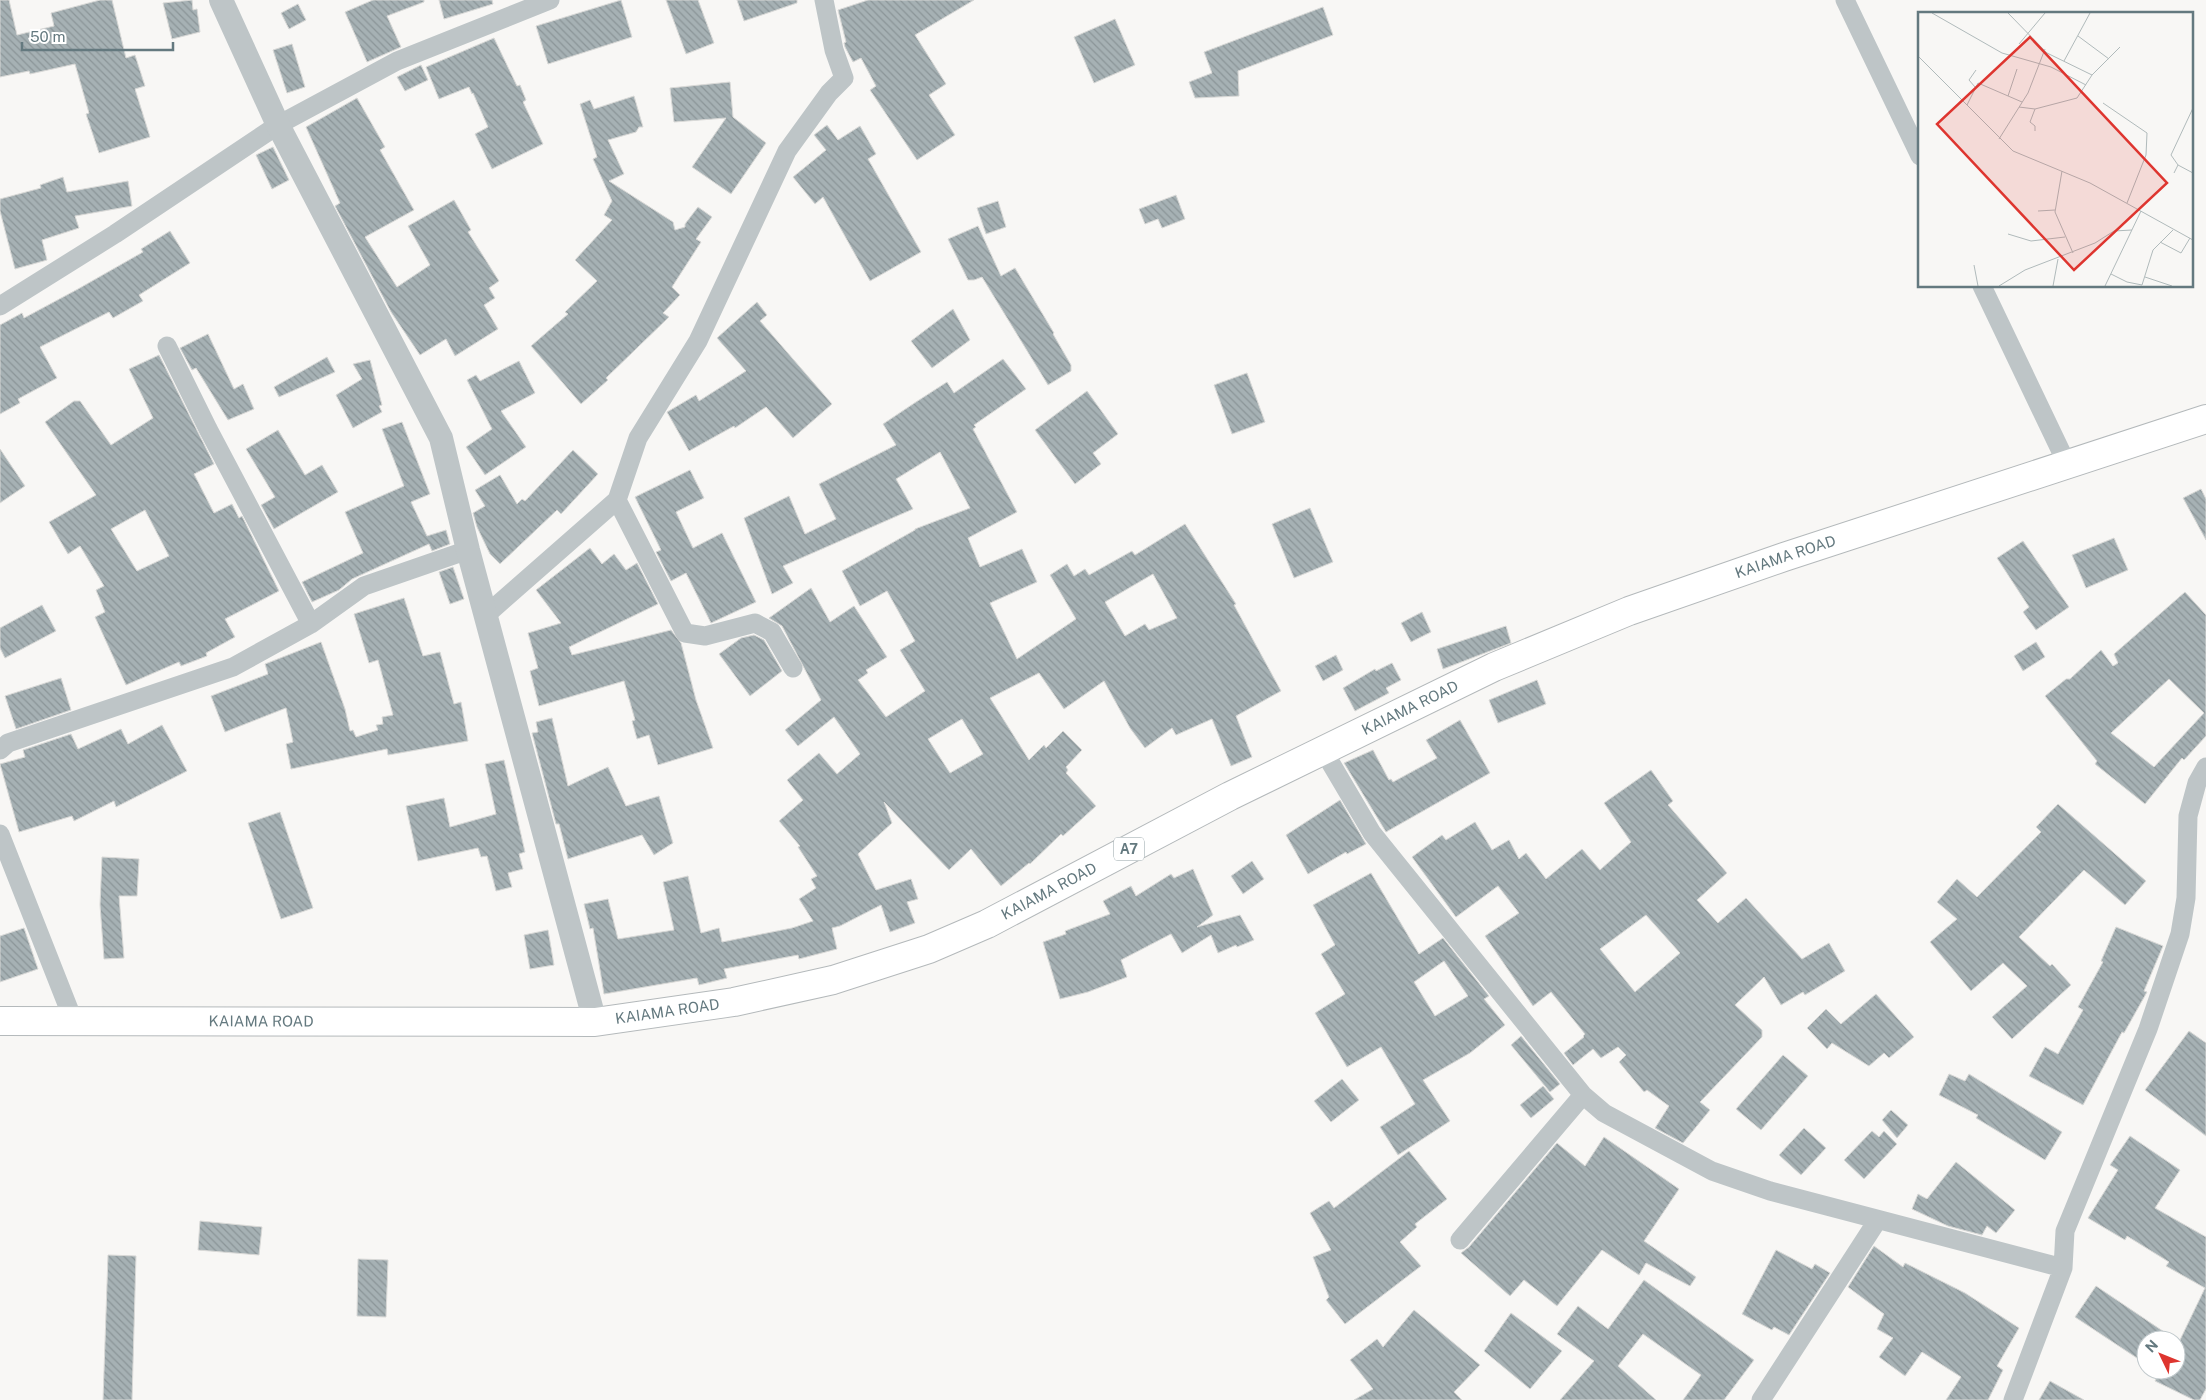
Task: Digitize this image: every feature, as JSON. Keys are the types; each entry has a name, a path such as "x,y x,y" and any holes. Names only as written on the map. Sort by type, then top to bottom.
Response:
{"highway":[{"name":"KAIAMA ROAD","path":"0,1021 595,1022 734,1002 788,991 870,970 929,949 987,924 1230,796 1494,666 1629,611 1784,557 2206,419"}],"street":[{"path":"221,0 278,125 441,438 468,550 595,1022"},
{"path":"0,306 115,234 278,125 397,60 550,0"},
{"path":"486,615 617,500 638,438 698,341 787,151 829,93 844,78 834,50 824,0"},
{"path":"1844,0 1918,152"},
{"path":"1983,288 2067,464"},
{"path":"168,346 208,429 311,624"},
{"path":"617,500 685,633 705,636 755,623 772,632 793,668"},
{"path":"0,750 8,743 233,667 311,624 364,586 468,550"},
{"path":"1323,750 1372,833 1583,1095 1604,1113 1712,1171 1770,1192 2063,1268"},
{"path":"2013,1400 2063,1268 2065,1231 2148,1029 2180,934 2186,898 2188,816 2197,783 2206,767"},
{"path":"0,834 74,1022"},
{"path":"1460,1240 1583,1095"},
{"path":"1761,1400 1877,1221"}],"building":[{"path":"0,0 9,0 17,35 54,26 51,13 100,0 112,0 126,58 135,55 145,86 135,89 150,137 99,153 86,114 89,113 75,64 30,74 29,71 0,77"},
{"path":"192,0 193,10 197,9 200,32 172,39 163,3"},
{"path":"373,0 424,0 424,2 387,16 401,47 367,62 345,12"},
{"path":"439,0 492,0 493,4 444,19"},
{"path":"621,0 632,37 548,64 536,26"},
{"path":"666,0 698,0 714,43 686,54"},
{"path":"737,0 797,0 797,3 744,21"},
{"path":"868,0 974,0 915,35 946,84 929,95 955,135 917,160 870,90 876,86 861,58 853,62 845,47 844,43 846,42 838,10"},
{"path":"298,4 306,20 289,29 281,13"},
{"path":"1323,7 1333,35 1238,71 1239,96 1195,98 1189,82 1212,73 1204,52"},
{"path":"1115,19 1135,65 1094,83 1074,37"},
{"path":"494,38 517,86 520,85 526,100 523,102 543,144 492,169 475,134 488,127 473,93 469,87 439,99 426,67"},
{"path":"292,44 305,87 287,93 273,50"},
{"path":"421,65 428,80 405,91 397,77"},
{"path":"730,82 733,117 766,143 731,194 692,167 726,118 674,122 670,88"},
{"path":"634,96 643,127 639,127 636,132 608,140 624,174 609,181 673,222 675,230 685,227 685,224 698,207 712,217 696,239 701,242 672,287 680,295 663,313 669,317 606,378 608,380 581,404 531,346 568,314 565,312 597,281 575,260 612,220 604,215 612,201 593,159 597,157 580,104 590,100 594,109"},
{"path":"357,98 385,147 380,150 414,210 365,237 397,287 430,265 408,226 454,200 471,230 468,232 499,281 489,288 495,298 484,305 498,329 455,356 446,339 420,355 391,312 335,206 340,203 306,127"},
{"path":"827,125 838,140 860,126 876,154 868,159 921,252 870,281 823,197 815,204 793,177 826,150 814,135"},
{"path":"273,147 289,180 272,189 256,155"},
{"path":"63,177 67,192 128,181 132,206 75,216 79,228 42,240 47,260 15,269 0,211 0,199 41,188 40,185"},
{"path":"1176,195 1185,219 1162,228 1158,219 1145,224 1139,209"},
{"path":"998,201 1006,227 986,234 977,208"},
{"path":"978,226 1001,276 1015,268 1071,365 1071,371 1048,385 982,277 968,280 948,239"},
{"path":"170,231 190,263 139,295 143,301 113,318 109,312 40,347 57,378 18,399 20,403 0,414 0,325 22,313 24,318 78,289 143,252 141,249"},
{"path":"757,302 767,315 760,321 832,404 793,438 766,407 735,428 734,426 689,451 667,412 696,395 699,401 746,371 717,338"},
{"path":"953,309 970,340 932,368 911,341"},
{"path":"208,334 234,389 243,384 254,409 228,420 196,368 192,370 180,348"},
{"path":"159,355 214,464 194,474 214,513 232,504 239,518 242,516 279,591 225,619 235,637 206,653 207,656 181,666 179,662 126,685 95,617 105,612 96,590 104,586 80,546 68,554 49,522 96,495 45,422 74,401 80,401 111,445 153,418 129,369","holes":["145,510 169,556 137,571 111,529"]},
{"path":"327,357 335,372 279,397 274,387"},
{"path":"1003,359 1026,389 974,425 976,427 973,429 1017,512 968,538 980,567 1022,549 1037,582 990,603 1017,659 1076,619 1050,575 1067,564 1074,576 1085,569 1089,575 1132,551 1135,555 1185,524 1236,604 1234,605 1281,691 1236,716 1252,757 1231,766 1212,719 1176,735 1172,728 1145,748 1130,728 1104,681 1064,709 1039,673 990,698 1029,760 1044,745 1046,748 1063,731 1082,750 1066,767 1068,770 1066,773 1096,806 1063,836 1061,834 1030,864 1001,886 971,849 949,870 884,802 892,823 858,854 876,890 911,879 918,899 907,902 915,923 890,932 881,905 840,926 832,928 837,949 799,959 798,955 724,969 727,978 699,985 697,978 604,994 593,928 590,929 584,904 608,899 618,939 674,930 663,882 688,876 701,933 719,928 722,942 792,928 813,921 799,899 816,888 811,879 817,876 798,847 800,846 779,821 803,800 787,780 819,753 837,774 860,754 834,717 798,746 785,730 821,700 782,626 769,618 811,588 830,622 854,606 887,657 866,670 868,673 858,680 886,717 925,691 900,650 915,641 887,591 860,606 842,571 915,529 970,508 940,452 896,479 913,509 783,566 793,583 772,594 744,518 789,496 805,534 836,519 819,484 896,445 883,424 947,382 954,393","holes":["1153,574 1177,618 1149,630 1145,624 1125,636 1105,602","962,719 983,754 950,773 928,739"]},
{"path":"370,360 382,405 379,406 382,412 353,428 336,395 362,379 353,364"},
{"path":"519,361 535,393 501,411 526,447 485,475 466,447 492,429 467,380 476,375 480,381"},
{"path":"1247,373 1265,422 1232,434 1214,385"},
{"path":"1087,391 1118,434 1093,453 1101,464 1075,484 1035,430"},
{"path":"402,422 430,494 411,502 427,536 446,530 450,544 432,551 429,544 352,579 339,590 312,602 302,582 363,553 345,512 404,486 382,429"},
{"path":"278,430 305,475 322,465 338,492 274,529 261,505 275,497 246,449"},
{"path":"0,449 25,486 0,503"},
{"path":"573,450 598,474 561,514 557,510 500,564 490,554 477,527 473,513 485,506 475,490 500,475 517,504 522,499 525,501"},
{"path":"690,470 704,498 676,512 693,548 722,533 756,602 711,623 686,573 671,581 656,552 661,550 635,497"},
{"path":"2201,489 2206,499 2206,540 2183,498"},
{"path":"1310,508 1333,562 1294,578 1272,524"},
{"path":"2114,538 2128,570 2086,588 2072,555"},
{"path":"2023,541 2069,607 2036,630 2023,612 2029,607 1997,558"},
{"path":"590,548 602,564 614,554 626,570 637,563 658,604 569,647 572,655 671,630 681,643 696,700 713,748 658,765 649,735 637,739 632,721 635,720 624,681 539,706 530,671 538,668 528,633 561,623 536,590"},
{"path":"453,567 464,599 450,604 439,572"},
{"path":"2185,592 2206,615 2206,736 2184,760 2182,758 2145,804 2095,764 2097,761 2045,696 2066,679 2070,679 2101,650 2113,666 2118,663 2114,654","holes":["2169,679 2204,713 2154,767 2111,733"]},
{"path":"404,598 423,656 440,652 454,704 461,702 468,741 388,755 387,749 291,769 286,744 293,742 286,708 225,732 211,696 268,674 265,664 321,642 345,709 350,731 353,730 356,737 378,730 376,725 383,724 382,717 393,715 378,660 369,663 354,614"},
{"path":"42,605 56,631 5,658 0,648 0,628"},
{"path":"1422,612 1431,632 1411,642 1401,623"},
{"path":"1506,626 1511,643 1443,669 1437,649"},
{"path":"754,635 764,640 782,671 750,696 719,654 741,638"},
{"path":"2036,642 2045,657 2023,671 2014,656"},
{"path":"1336,655 1343,670 1323,681 1315,666"},
{"path":"1392,663 1401,680 1386,688 1389,693 1355,711 1343,688 1375,669 1376,671"},
{"path":"61,678 71,710 16,729 5,696"},
{"path":"1537,680 1546,704 1498,723 1489,700"},
{"path":"552,718 568,786 608,767 626,806 659,796 673,843 654,855 642,835 568,859 559,824 556,824 532,733 538,732 536,722"},
{"path":"1460,720 1490,773 1386,832 1344,763 1373,750 1389,780 1391,779 1393,782 1437,758 1426,740"},
{"path":"162,725 187,771 116,807 114,801 74,821 72,816 19,832 0,764 25,757 23,750 71,734 78,749 121,729 128,744"},
{"path":"504,760 525,852 519,854 523,869 508,873 512,887 496,891 487,856 481,857 478,848 418,861 406,806 444,798 450,827 496,814 485,764"},
{"path":"1651,770 1673,801 1668,805 1727,873 1697,900 1718,923 1746,898 1802,959 1829,943 1845,971 1805,995 1803,992 1781,1005 1764,977 1735,1005 1762,1030 1762,1037 1700,1102 1710,1110 1683,1143 1655,1128 1669,1106 1647,1090 1644,1092 1619,1062 1626,1055 1618,1047 1601,1058 1593,1049 1573,1065 1564,1053 1584,1037 1585,1034 1551,992 1533,1006 1485,936 1519,913 1498,886 1456,917 1412,857 1442,835 1446,840 1475,822 1492,850 1509,840 1519,859 1526,853 1546,879 1582,849 1600,870 1631,842 1604,803","holes":["1646,915 1680,953 1635,992 1600,949"]},
{"path":"1340,800 1366,844 1347,854 1346,852 1308,874 1286,835"},
{"path":"2058,804 2146,881 2125,905 2084,870 2019,937 2050,966 2052,964 2071,985 2012,1039 1992,1017 2027,986 2003,963 1971,991 1930,942 1957,919 1937,902 1957,879 1977,897 2041,832 2036,827"},
{"path":"280,812 313,908 281,919 248,823"},
{"path":"102,857 139,859 137,896 119,896 124,958 104,959 100,905"},
{"path":"1252,861 1264,879 1243,894 1231,876"},
{"path":"1193,869 1213,915 1197,927 1240,915 1254,940 1218,953 1211,935 1182,953 1171,934 1121,960 1127,977 1088,992 1060,999 1043,942 1066,934 1065,931 1110,914 1103,901 1131,886 1136,896 1171,874 1174,878"},
{"path":"1371,873 1419,954 1443,938 1489,996 1484,999 1505,1025 1470,1053 1423,1080 1450,1121 1398,1155 1380,1127 1415,1104 1381,1047 1347,1067 1315,1013 1345,994 1321,954 1335,945 1313,905","holes":["1444,961 1468,996 1435,1016 1414,982"]},
{"path":"2116,927 2163,946 2144,991 2147,992 2124,1033 2122,1032 2083,1105 2029,1076 2045,1047 2058,1054 2083,1010 2078,1007 2103,962 2101,961"},
{"path":"24,928 38,969 0,982 0,936"},
{"path":"548,930 554,965 530,969 524,935"},
{"path":"1876,994 1914,1037 1889,1058 1884,1053 1869,1066 1832,1043 1827,1049 1807,1028 1826,1009 1841,1024"},
{"path":"2189,1031 2206,1043 2206,1136 2145,1090"},
{"path":"1521,1036 1560,1084 1550,1092 1511,1045"},
{"path":"1783,1055 1808,1076 1761,1130 1736,1109"},
{"path":"1949,1074 1965,1081 1969,1074 2062,1132 2045,1160 1976,1118 1978,1115 1939,1095"},
{"path":"1342,1079 1359,1100 1331,1122 1314,1101"},
{"path":"1543,1086 1554,1099 1531,1118 1520,1105"},
{"path":"1891,1110 1908,1125 1897,1138 1882,1120"},
{"path":"1804,1128 1826,1148 1801,1175 1779,1155"},
{"path":"1872,1131 1879,1137 1884,1131 1897,1144 1864,1179 1844,1160"},
{"path":"2130,1136 2180,1170 2155,1208 2206,1237 2206,1389 2200,1400 2194,1400 2155,1381 2186,1380 2185,1330 2205,1288 2166,1266 2169,1262 2127,1236 2125,1240 2088,1218 2118,1170 2110,1165"},
{"path":"1604,1137 1679,1189 1644,1241 1696,1277 1690,1286 1646,1263 1639,1275 1602,1250 1557,1306 1524,1280 1510,1296 1461,1253 1469,1247 1557,1143 1585,1166"},
{"path":"1409,1151 1447,1199 1415,1224 1417,1227 1400,1242 1421,1266 1345,1324 1326,1300 1329,1297 1313,1257 1331,1250 1310,1213 1329,1201 1334,1208"},
{"path":"1956,1162 2015,1210 1996,1233 1987,1226 1982,1235 1948,1226 1912,1209 1918,1194 1927,1199"},
{"path":"200,1221 262,1227 259,1255 198,1250"},
{"path":"1874,1246 1903,1267 1905,1263 1965,1293 2019,1328 1997,1366 2003,1370 1988,1400 1946,1400 1961,1377 1922,1352 1905,1376 1879,1357 1893,1338 1877,1329 1884,1314 1848,1287"},
{"path":"1776,1250 1812,1269 1815,1264 1830,1273 1789,1335 1774,1327 1772,1330 1742,1314"},
{"path":"108,1255 136,1256 132,1400 103,1400"},
{"path":"358,1259 388,1260 386,1317 357,1316"},
{"path":"1644,1280 1754,1360 1724,1400 1683,1400 1701,1375 1643,1334 1618,1366 1656,1400 1560,1400 1594,1361 1557,1334 1578,1306 1608,1329"},
{"path":"2096,1286 2161,1330 2136,1330 2136,1357 2075,1317"},
{"path":"1414,1310 1480,1365 1454,1392 1462,1400 1354,1400 1373,1389 1350,1360 1377,1339 1383,1347"},
{"path":"1511,1313 1562,1351 1530,1389 1484,1351"},
{"path":"2050,1381 2084,1400 2039,1400"}]}
